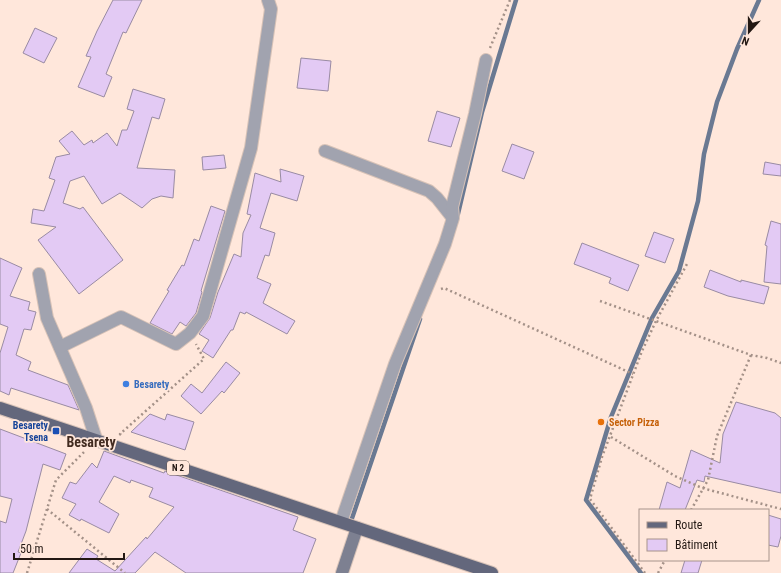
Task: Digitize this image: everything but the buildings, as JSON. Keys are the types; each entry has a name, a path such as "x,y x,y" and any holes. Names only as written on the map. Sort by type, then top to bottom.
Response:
{"main road":[{"name":"N 2","path":"0,408 492,573"}],"street":[{"path":"60,347 121,317 172,344 180,343 203,316 251,148 271,9 268,0"},
{"path":"341,522 395,364 445,244 453,218 452,207 475,114 486,60"},
{"path":"325,151 429,191 437,198 453,218"},
{"path":"39,274 47,318 86,408 96,439"},
{"path":"342,573 356,528"}],"path":[{"path":"486,60 510,0"},
{"path":"645,573 590,500 602,457 611,437 632,374 655,321 687,264"},
{"path":"437,292 444,288 632,374"},
{"path":"600,301 751,355 767,358 781,363"},
{"path":"130,452 120,434 204,359 190,333"},
{"path":"692,509 702,488 708,480 717,436 751,355"},
{"path":"611,437 675,476 702,488 781,509"},
{"path":"27,573 56,480 96,439"},
{"path":"47,509 125,573"},
{"path":"658,573 664,561"}],"waterway":[{"path":"457,218 482,112 516,0"},
{"path":"641,573 586,500 611,417 652,318 679,271 698,201 704,154 717,102 737,49 759,0"},
{"path":"350,524 420,319"}],"place":[{"name":"Besarety","path":"126,384"},
{"name":"Sector Pizza","path":"601,422"},
{"name":"Besarety Tsena","path":"56,431"}],"district":[{"name":"Besarety","path":"91,442"}]}
